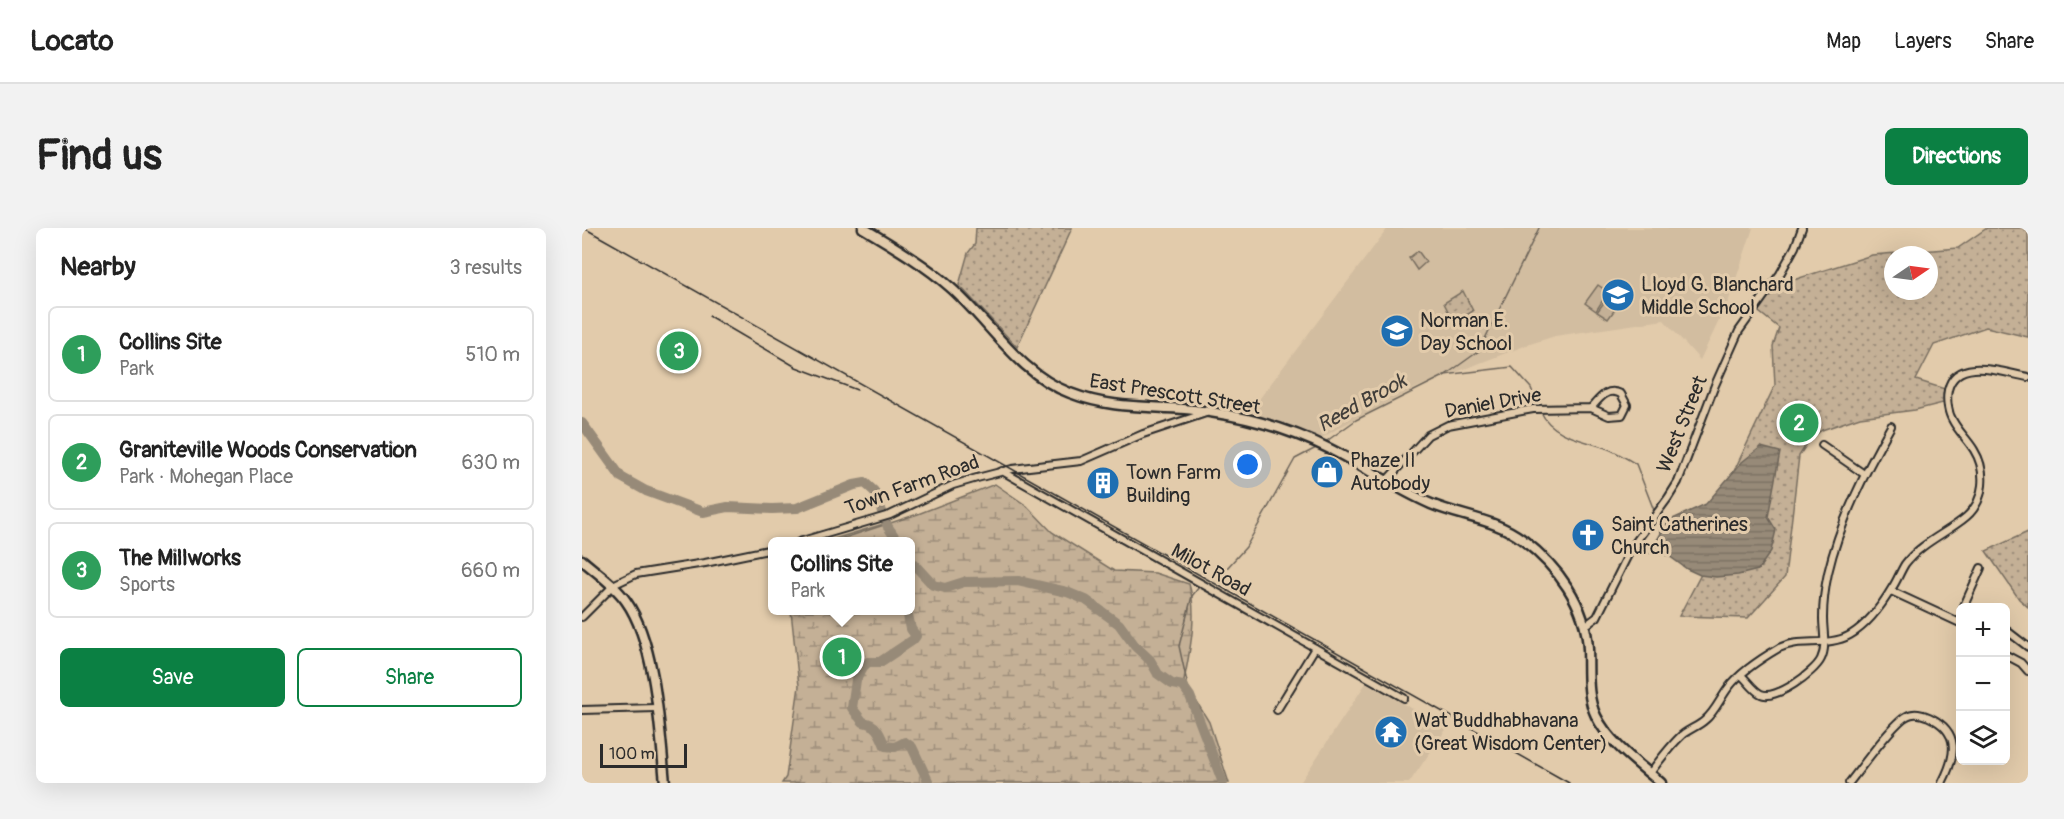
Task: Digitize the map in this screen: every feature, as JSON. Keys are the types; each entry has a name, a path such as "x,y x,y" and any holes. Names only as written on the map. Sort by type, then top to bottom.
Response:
{"main road":[{"name":"East Prescott Street","path":"863,228 950,286 1021,361 1056,387 1071,394 1110,404 1138,408 1209,411 1279,428 1321,445 1432,504 1498,525 1522,540 1557,572 1576,603 1586,626"},
{"path":"582,560 625,599 639,624 648,658 665,783"},
{"path":"1586,626 1591,701 1595,715 1605,730 1624,750 1661,783"}],"street":[{"name":"West Street","path":"1586,626 1597,617 1632,547 1678,482 1715,385 1739,331 1780,274 1795,247 1802,228"},
{"path":"1650,773 1683,734 1706,720 1731,684 1752,665 1781,647 1824,643 1849,635 1860,628 1875,613 1891,591 1906,564 1918,552 1970,513 1982,488 1980,461 1952,420 1947,402 1952,380 1961,372 1973,369 2028,377"},
{"name":"Daniel Drive","path":"1387,480 1428,435 1448,424 1533,410 1591,408 1613,417 1622,415 1627,405 1621,394 1611,391 1605,393 1591,408"},
{"name":"Town Farm Road","path":"816,537 890,515 953,485 1002,471 1081,461 1143,434 1209,411"},
{"path":"1741,675 1761,694 1770,695 1799,681 1813,671 1822,658 1824,643 1822,616 1828,573 1843,524 1864,474 1891,426"},
{"path":"1822,446 1864,474"},
{"name":"Milot Road","path":"1002,471 1404,698"},
{"path":"582,617 613,587 636,574 768,550"},
{"path":"1965,603 1981,568"},
{"path":"1891,591 1956,621"},
{"path":"2010,633 2028,647"},
{"path":"1277,710 1315,648"},
{"path":"2010,657 2028,670"},
{"path":"582,710 656,708"},
{"path":"1849,783 1893,728 1902,719 1912,714 1926,716 1939,722 1948,730 1952,739 1952,762 1942,783"}],"shaded area":[{"path":"1388,228 1753,228 1729,300 1700,360 1664,320 1555,336 1527,345 1420,386 1322,438 1286,424 1248,414"},
{"path":"1761,447 1780,452 1768,517 1776,530 1771,551 1758,570 1716,577 1700,575 1687,569 1661,550 1657,540 1668,521 1706,504 1742,462"},
{"path":"1366,683 1447,728 1409,783 1300,783"}],"green space":[{"path":"976,228 1072,228 1017,347 959,285 968,253 975,244"},
{"path":"1987,228 2028,228 2028,337 1986,327 1934,345 1916,380 1948,390 1947,402 1915,410 1860,417 1822,430 1810,439 1799,456 1785,577 1748,618 1679,616 1708,561 1643,552 1714,513 1775,385 1773,346 1779,328 1754,308 1768,288 1872,255 1884,254 1884,300 1938,300 1938,250 1958,248"},
{"path":"1418,251 1426,262 1417,270 1409,258"},
{"path":"1598,285 1608,292 1596,311 1585,303"},
{"path":"1463,291 1473,311 1454,323 1444,303"},
{"path":"1610,294 1621,301 1608,319 1597,312"},
{"path":"995,484 1027,506 1052,532 1114,571 1155,573 1189,584 1193,620 1184,681 1209,722 1229,783 782,783 786,777 799,686 791,615 915,615 915,537 847,537 918,514"},
{"path":"887,523 889,537 841,537"},
{"path":"2028,532 2028,607 2019,599 1986,551"}],"waterway":[{"name":"Reed Brook","path":"1324,443 1356,420 1444,376 1479,351 1539,228"},
{"path":"1444,375 1512,367 1531,388 1539,408"},
{"path":"1541,412 1546,420 1561,432 1610,450 1636,464 1655,513"},
{"path":"582,423 621,477 646,491 703,512 728,507 797,508 854,485 865,483 874,491 888,527 895,537"},
{"name":"Reed Brook","path":"1218,578 1246,547 1295,459 1318,447"},
{"path":"1656,517 1661,533"},
{"path":"915,565 933,585 945,588 964,582 1018,581 1067,592 1086,600 1119,624 1135,646 1150,660 1158,674 1172,684 1183,686 1190,696 1223,783"},
{"path":"1190,696 1179,646 1192,596 1199,587"},
{"path":"908,615 911,629 916,636 880,662 868,662 863,667 856,680 852,708 863,722 872,725 877,730 885,746 895,747 905,742 912,747 929,783"}],"railway":[{"path":"584,228 1569,783"},
{"path":"709,316 796,367 857,390"}],"place":[{"name":"Lloyd G. Blanchard Middle School","path":"1618,295"},
{"name":"Norman E. Day School","path":"1397,331"},
{"name":"The Millworks","path":"679,351"},
{"name":"Graniteville Woods Conservation","path":"1799,423"},
{"name":"Phaze II Autobody","path":"1327,472"},
{"name":"Town Farm Building","path":"1103,483"},
{"name":"Saint Catherines Church","path":"1588,535"},
{"name":"Collins Site","path":"842,657"},
{"name":"Wat Buddhabhavana (Great Wisdom Center)","path":"1391,732"}]}
